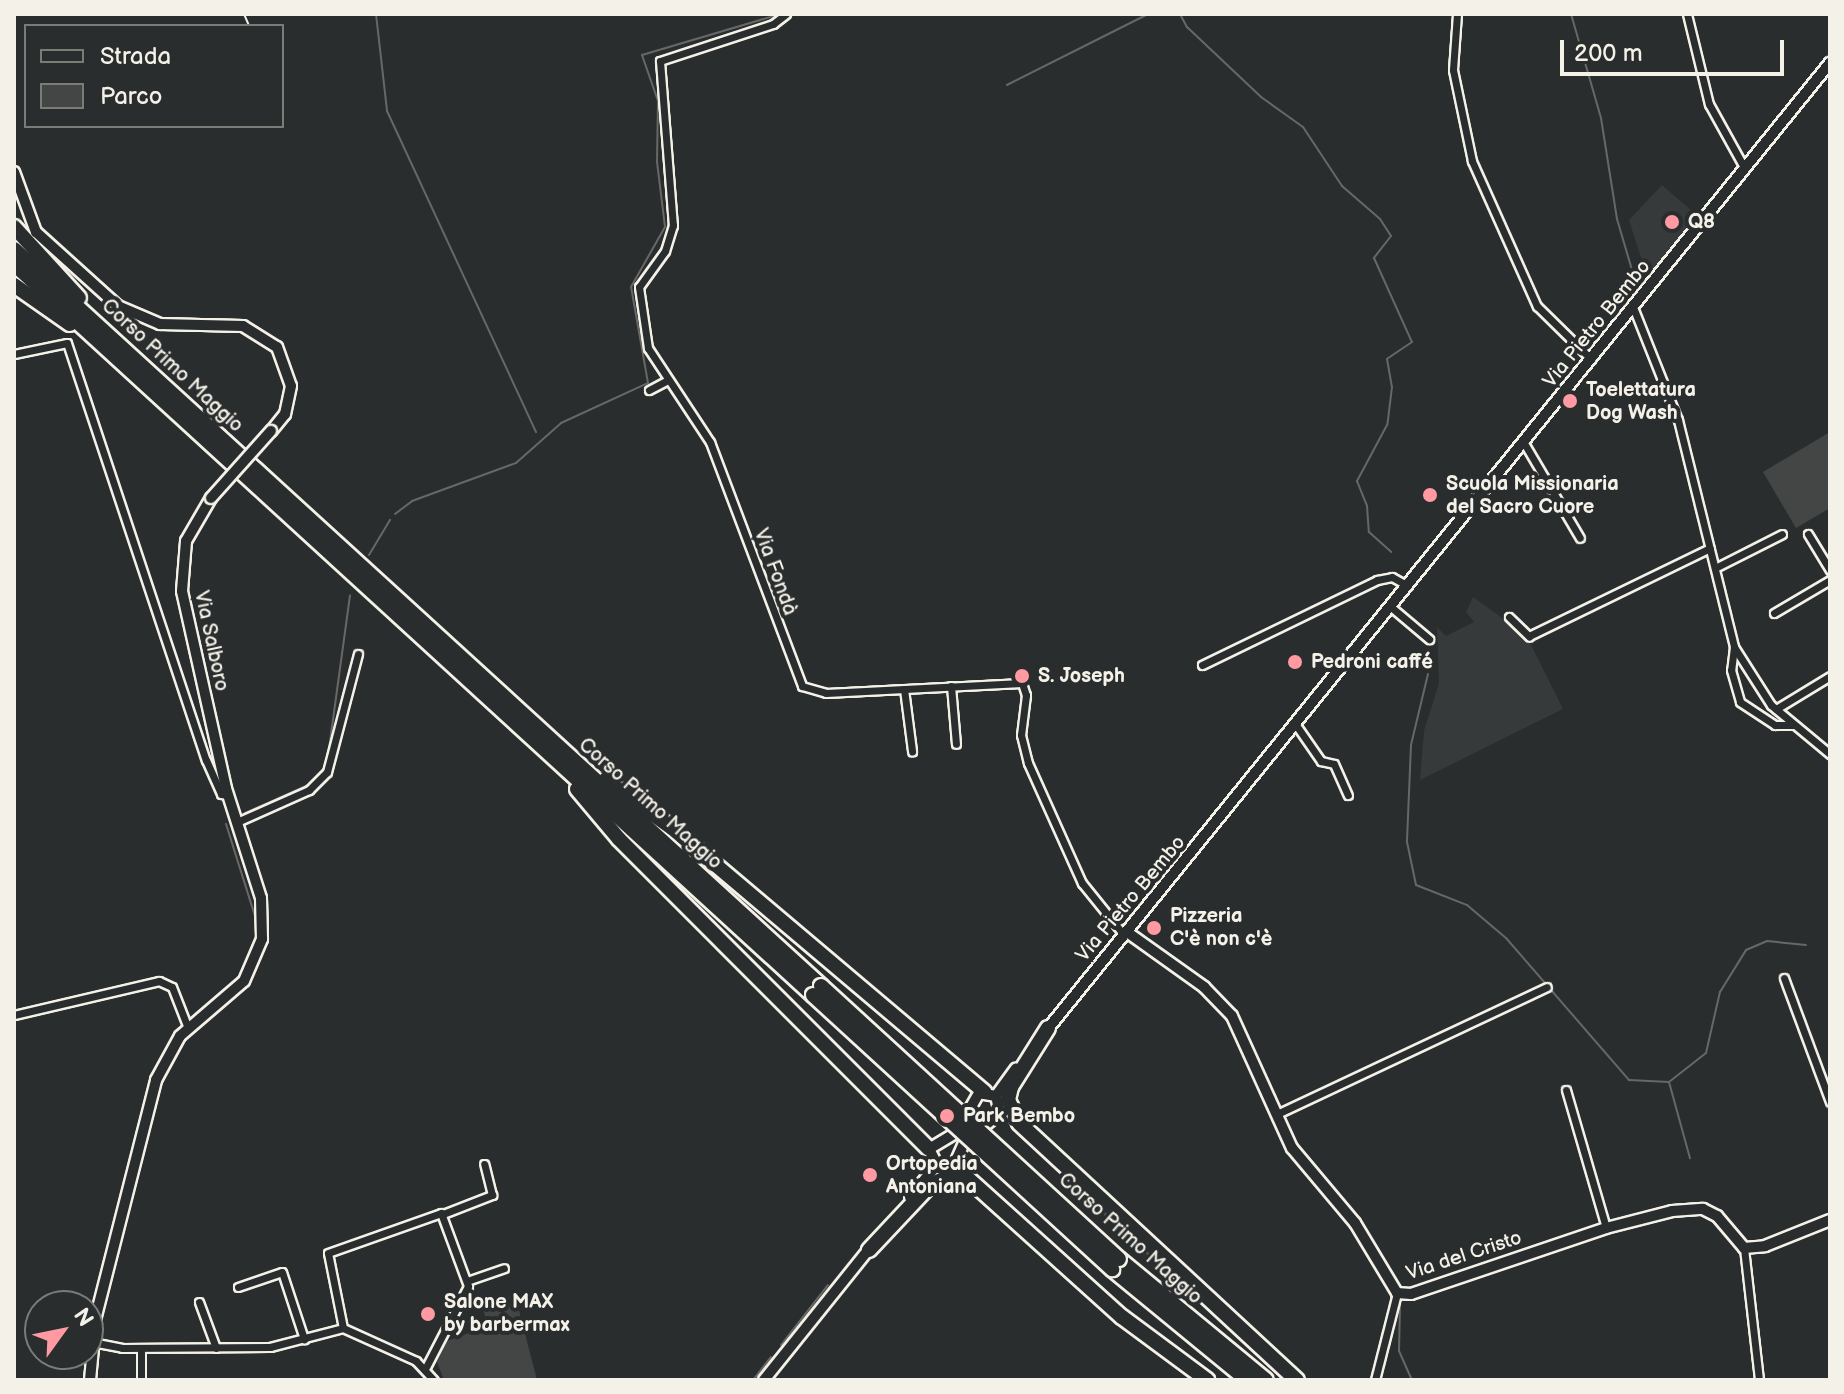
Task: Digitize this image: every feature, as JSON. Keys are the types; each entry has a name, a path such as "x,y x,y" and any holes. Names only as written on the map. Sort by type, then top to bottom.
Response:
{"highway":[{"path":"14,227 104,330"},
{"name":"Corso Primo Maggio","path":"14,249 522,721"},
{"name":"Corso Primo Maggio","path":"14,264 522,721 1115,1264 1247,1380"},
{"path":"14,285 132,371"},
{"path":"522,721 672,828 993,1099 1297,1380"},
{"path":"522,721 619,839 929,1149"},
{"path":"1019,1123 1008,1100 1011,1087 1048,1028"},
{"path":"942,1167 968,1181 1092,1292 1207,1380"},
{"path":"869,1250 930,1185 947,1177 968,1181"},
{"name":"Corso Primo Maggio","path":"1115,1264 1266,1380"}],"street":[{"path":"649,390 666,381 645,342 639,294 643,278 671,239 673,225 665,153 667,109 657,68 664,56 773,24 786,14"},
{"path":"1457,14 1453,70 1472,161 1537,306 1591,359"},
{"path":"1687,14 1709,104 1745,169"},
{"name":"Via Pietro Bembo","path":"764,1380 869,1250 942,1167 958,1161 964,1143 993,1099 1048,1028 1830,63"},
{"name":"Via Salboro","path":"14,172 41,238 118,306 160,324 243,326 277,347 291,386 285,414 211,498 186,541 180,575 228,795 263,908 260,949 237,990 188,1028 156,1080 104,1293"},
{"path":"1633,307 1678,420 1734,647 1750,679 1776,709 1830,754"},
{"name":"Via Salboro","path":"14,354 67,343 206,760 221,794 228,795"},
{"name":"Via Fondà","path":"666,381 710,442 802,686 826,693 1022,683 1026,695 1021,735 1028,763 1082,883 1126,934"},
{"path":"1524,443 1580,538"},
{"path":"1715,568 1782,534"},
{"path":"1808,534 1830,570"},
{"path":"1509,617 1529,636 1710,548"},
{"path":"1202,665 1377,580 1392,577 1408,586"},
{"path":"1774,613 1830,580"},
{"path":"1391,607 1429,639"},
{"path":"1734,647 1731,670 1740,702 1775,725 1793,725"},
{"path":"237,822 309,790 327,772 358,654"},
{"path":"1776,709 1830,676"},
{"path":"951,686 956,744"},
{"path":"904,689 912,751"},
{"path":"1296,725 1321,761 1334,764 1348,795"},
{"name":"Via del Cristo","path":"1126,934 1218,999 1246,1042 1300,1160 1355,1223 1397,1293 1411,1294 1606,1228 1672,1211 1703,1209 1717,1216 1744,1248"},
{"path":"1784,978 1830,1102"},
{"path":"14,1015 159,981 172,987 188,1028"},
{"path":"1277,1114 1547,987"},
{"path":"1566,1090 1606,1228"},
{"name":"Via Pietro Bembo","path":"929,1149 956,1133 969,1117 973,1099 993,1099"},
{"path":"929,1149 942,1167"},
{"path":"343,1328 328,1253 492,1195 484,1164"},
{"path":"443,1214 467,1281"},
{"path":"1759,1380 1744,1248 1765,1246 1830,1220"},
{"path":"426,1367 467,1281 504,1268"},
{"path":"238,1287 282,1272 304,1339"},
{"path":"1375,1380 1397,1293"},
{"path":"199,1302 216,1348"},
{"path":"104,1343 141,1348 270,1347 343,1328 426,1367 434,1380"},
{"path":"141,1348 141,1380"}],"shaded area":[{"path":"1662,185 1698,216 1647,277 1629,220"},
{"path":"1473,597 1526,635 1563,709 1420,780 1424,731 1439,683 1437,627 1446,636 1474,622 1466,612"}],"green space":[{"path":"1830,432 1830,508 1796,528 1763,472"},
{"path":"515,1295 537,1380 444,1380 437,1362 447,1341 488,1326 482,1306"}],"waterway":[{"path":"376,14 387,111 536,432"},
{"path":"395,514 412,501 516,463 561,423 648,383 631,287 665,227 657,162 658,101 642,55 780,14"},
{"path":"1007,85 1148,14"},
{"path":"1180,14 1187,27 1261,97 1303,127 1342,186 1380,219 1391,236 1374,258 1412,342 1387,359 1392,387 1387,425 1357,481 1367,506 1369,532 1391,552"},
{"path":"1571,14 1601,118 1617,219 1635,280"},
{"path":"369,555 390,520"},
{"path":"328,756 350,595"},
{"path":"1428,674 1411,745 1407,842 1416,885 1467,905 1506,938 1629,1080 1669,1082 1690,1158"},
{"path":"245,813 310,784"},
{"path":"226,824 256,919"},
{"path":"1669,1082 1706,1053 1720,992 1746,950 1767,941 1806,945"},
{"path":"781,1345 828,1285"},
{"path":"1400,1304 1399,1351 1412,1380"},
{"path":"753,1380 771,1357"}],"tram line":[{"path":"244,14 248,24"}],"place":[{"name":"Q8","path":"1672,222"},
{"name":"Toelettatura Dog Wash","path":"1570,401"},
{"name":"Scuola Missionaria del Sacro Cuore","path":"1430,495"},
{"name":"Pedroni caffé","path":"1295,662"},
{"name":"S. Joseph","path":"1022,676"},
{"name":"Pizzeria C'è non c'è","path":"1154,928"},
{"name":"Park Bembo","path":"947,1116"},
{"name":"Ortopedia Antoniana","path":"870,1175"},
{"name":"Salone MAX by barbermax","path":"428,1314"}]}
